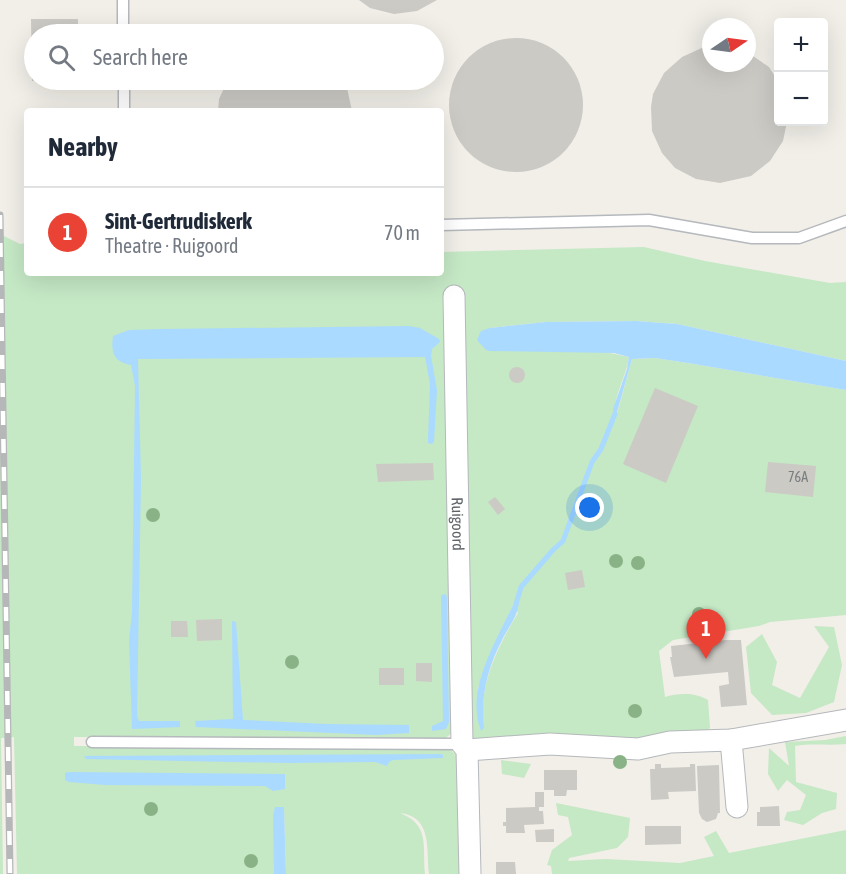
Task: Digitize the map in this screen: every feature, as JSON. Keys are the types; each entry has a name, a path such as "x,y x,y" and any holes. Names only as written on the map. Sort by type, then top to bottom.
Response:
{"street":[{"name":"Ruigoord","path":"454,296 464,747 470,874"},
{"path":"464,747 550,744 638,749 670,742 731,740 846,720"},
{"path":"731,740 737,807"}],"lane":[{"path":"123,0 123,24"},
{"path":"124,90 124,108"},
{"path":"444,225 649,220 752,238 799,238 846,221"},
{"path":"92,742 464,747"}],"green space":[{"path":"0,234 20,244 24,243 24,276 444,276 444,252 644,247 705,261 830,283 846,282 846,361 677,324 636,321 546,322 490,328 629,357 615,405 615,421 632,359 655,358 846,390 846,615 770,622 759,626 673,640 659,651 665,697 686,694 708,700 710,728 704,734 670,739 474,741 452,733 439,740 74,737 74,746 380,747 451,750 461,760 462,874 429,874 426,836 423,828 411,816 400,813 417,824 421,831 425,874 286,874 284,808 275,874 17,874 14,737 1,738 3,874 0,874","holes":["513,605 518,613 503,640 487,682 483,712 484,728 478,688"]},
{"path":"814,626 834,627 842,665 834,702 806,713 772,715 751,693 746,647 762,634 777,662 772,685 800,698 829,647"},
{"path":"846,736 846,744 795,746 796,782 837,793 836,809 822,813 803,825 784,820 787,812 800,810 806,795 787,780 778,791 768,774 769,748 789,766 785,742 825,740"},
{"path":"501,760 531,764 524,778 502,774"},
{"path":"556,803 630,818 628,837 617,848 569,858 568,861 606,859 680,863 714,856 704,837 716,831 729,853 846,830 846,874 552,874 551,866 547,865 552,850 572,835 568,817 558,815"}],"water":[{"path":"636,321 677,324 846,361 846,390 655,358 632,359 614,423 613,409 629,357 614,353 489,351 477,340 481,331 490,328 546,322"},
{"path":"409,326 420,328 439,339 440,342 432,349 431,356 437,390 434,442 432,444 428,443 430,384 425,357 138,359 141,479 137,716 139,721 180,721 180,727 132,729 129,640 132,612 135,386 131,365 125,364 114,355 113,336 129,330"},
{"path":"446,594 449,722 446,729 432,731 432,726 443,721 441,595"},
{"path":"519,601 515,617 497,650 489,672 483,705 484,728 481,731 477,715 480,683 491,650 513,605"},
{"path":"232,621 236,622 243,720 409,725 409,733 376,735 196,727 195,721 233,719"},
{"path":"440,754 443,758 393,760 387,766 375,762 287,763 86,759 84,756"},
{"path":"65,773 285,774 285,789 273,791 265,786 105,785 69,782 65,780"},
{"path":"275,807 284,807 286,874 274,874 273,816"}],"building":[{"path":"359,0 437,0 417,11 394,14 370,8"},
{"path":"31,19 78,19 78,24 31,24"},
{"path":"516,38 541,44 563,58 577,80 583,105 577,130 563,152 541,166 516,172 491,166 469,152 455,130 449,105 455,80 469,58 491,44"},
{"path":"702,48 702,72 756,72 756,58 769,67 774,75 774,126 786,126 783,141 770,161 751,176 720,183 696,179 675,168 662,153 652,131 653,94 664,73 682,57"},
{"path":"223,90 347,90 351,108 218,108"},
{"path":"514,367 520,367 525,375 523,381 514,383 509,378 509,372"},
{"path":"655,388 698,406 666,483 623,464"},
{"path":"768,462 816,466 813,497 765,492"},
{"path":"433,463 434,480 378,482 376,464"},
{"path":"495,497 505,509 498,515 488,502"},
{"path":"582,570 585,587 568,590 565,573"},
{"path":"222,619 222,640 197,641 196,620"},
{"path":"171,621 187,621 188,637 171,637"},
{"path":"741,640 747,705 721,707 719,686 729,684 728,672 674,677 670,657 672,657 671,646"},
{"path":"416,663 432,663 432,682 416,681"},
{"path":"379,668 404,668 404,685 379,685"},
{"path":"655,764 661,764 661,768 690,767 690,764 695,764 696,791 668,792 669,799 651,800 650,769 655,769"},
{"path":"719,765 720,813 716,819 707,822 699,813 697,766"},
{"path":"544,770 577,770 577,790 567,790 566,796 554,796 554,790 544,790"},
{"path":"535,792 544,792 544,807 539,807 539,811 543,811 544,824 524,825 525,833 506,833 506,826 503,826 503,822 506,822 506,808 535,807"},
{"path":"779,806 780,826 757,826 757,812 760,812 760,807"},
{"path":"645,826 681,826 681,844 645,845"},
{"path":"554,829 554,842 536,842 535,830"},
{"path":"496,862 515,862 516,874 496,874"}],"waterway":[{"path":"516,604 521,587 563,541 592,462 601,449 615,414"}],"railway":[{"path":"0,215 10,874"}],"place":[{"name":"Sint-Gertrudiskerk","path":"706,659"}]}
